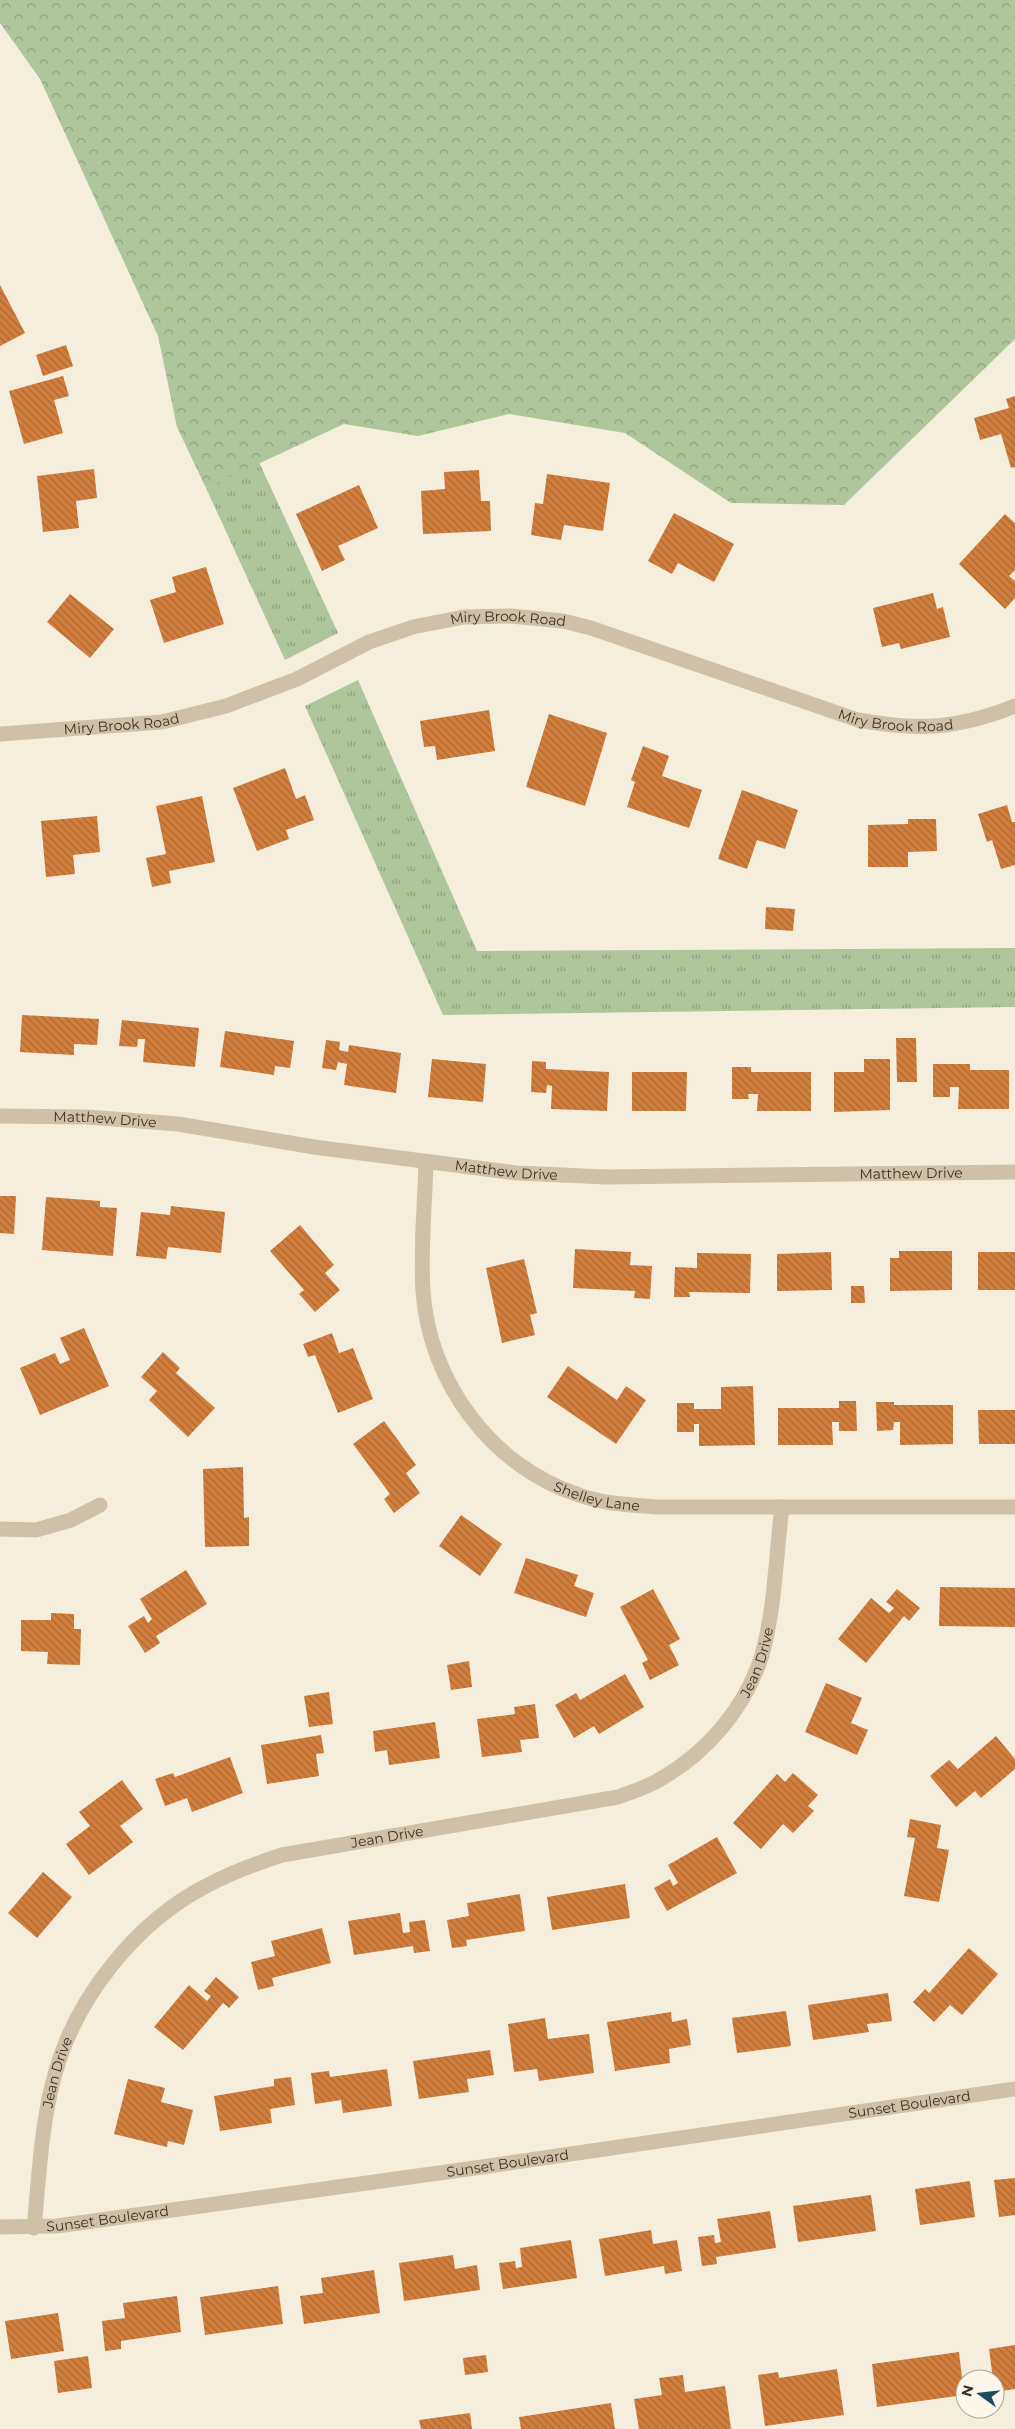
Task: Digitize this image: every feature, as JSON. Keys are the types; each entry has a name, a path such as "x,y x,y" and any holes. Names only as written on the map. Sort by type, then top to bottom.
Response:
{"street":[{"name":"Miry Brook Road","path":"0,734 162,722 226,706 297,679 369,642 413,627 464,617 511,616 563,621 591,628 858,720 899,728 945,726 986,718 1015,706"},
{"name":"Matthew Drive","path":"0,1116 88,1117 178,1124 314,1147 517,1173 606,1176 1015,1172"},
{"name":"Shelley Lane","path":"426,1162 423,1291 429,1331 440,1365 458,1400 482,1432 512,1459 546,1481 578,1495 617,1504 657,1507 1015,1507"},
{"path":"0,1529 36,1530 71,1520 100,1505"},
{"name":"Jean Drive","path":"34,2228 45,2117 55,2073 71,2031 96,1987 128,1948 172,1909 207,1885 253,1864 282,1855 618,1797 656,1782 690,1760 722,1729 745,1696 762,1655 768,1624 782,1507"},
{"name":"Sunset Boulevard","path":"0,2227 34,2228 482,2167 1015,2088"}],"green space":[{"path":"0,0 1015,0 1015,339 844,505 731,503 625,433 509,414 418,436 344,424 206,488 177,427 158,336 40,79 0,23"},
{"path":"259,462 338,633 285,660 206,488"},
{"path":"358,680 477,951 1015,948 1015,1007 443,1015 305,706"}],"building":[{"path":"0,285 25,333 0,346"},
{"path":"66,345 73,366 43,376 36,355"},
{"path":"63,376 69,396 54,400 63,433 24,444 9,391"},
{"path":"1015,396 1015,467 1011,468 1001,434 980,440 974,418 1009,408 1006,399"},
{"path":"94,469 97,498 76,501 79,528 43,532 37,476"},
{"path":"479,470 481,501 490,501 491,531 423,534 421,491 445,489 444,472"},
{"path":"547,474 610,483 603,531 564,525 561,540 531,535 535,503 543,504"},
{"path":"359,485 378,528 338,546 345,560 322,571 296,514"},
{"path":"674,513 734,544 714,582 678,563 672,574 648,561"},
{"path":"1005,514 1015,523 1015,570 1009,576 1015,581 1015,598 1005,609 959,564"},
{"path":"206,567 224,624 164,643 150,600 176,592 172,577"},
{"path":"933,593 937,609 943,607 950,637 901,649 899,643 882,647 873,608"},
{"path":"70,594 114,629 90,658 47,622"},
{"path":"489,710 495,751 437,760 435,746 424,747 420,721"},
{"path":"549,714 607,733 585,806 526,787"},
{"path":"643,746 669,756 662,776 702,790 689,828 627,807 635,782 631,780"},
{"path":"285,768 296,799 305,795 314,820 286,830 289,839 257,851 233,788"},
{"path":"742,790 798,810 785,849 757,840 747,869 718,859"},
{"path":"202,796 215,862 169,871 171,883 152,887 146,858 166,854 156,806"},
{"path":"1007,805 1012,822 1015,822 1015,865 1001,869 992,840 987,842 978,814"},
{"path":"97,816 100,852 73,855 75,874 46,877 41,821"},
{"path":"908,819 936,819 937,851 908,852 908,867 868,867 868,825 908,824"},
{"path":"766,907 795,909 793,931 765,929"},
{"path":"22,1015 99,1019 97,1045 74,1044 74,1055 20,1052"},
{"path":"122,1020 199,1028 195,1067 143,1062 145,1039 138,1039 137,1047 119,1046"},
{"path":"225,1031 294,1041 290,1068 275,1066 274,1075 220,1067"},
{"path":"896,1038 916,1038 917,1082 897,1082"},
{"path":"326,1040 340,1042 339,1050 348,1052 349,1045 401,1053 396,1093 344,1085 347,1064 338,1062 336,1070 322,1068"},
{"path":"432,1059 486,1064 483,1102 428,1097"},
{"path":"864,1059 890,1059 890,1110 834,1112 834,1072 864,1072"},
{"path":"532,1061 546,1062 546,1069 609,1072 607,1111 551,1109 552,1086 547,1085 546,1093 531,1092"},
{"path":"933,1064 970,1064 970,1070 1009,1070 1009,1109 958,1109 959,1087 950,1087 950,1097 933,1097"},
{"path":"732,1067 751,1067 751,1072 811,1072 811,1111 757,1111 758,1094 748,1094 749,1099 732,1099"},
{"path":"632,1072 687,1072 686,1111 632,1111"},
{"path":"0,1196 16,1196 14,1234 0,1233"},
{"path":"46,1197 100,1201 100,1207 117,1208 113,1256 42,1250"},
{"path":"171,1206 225,1212 221,1253 168,1247 166,1259 136,1256 141,1212 170,1215"},
{"path":"300,1225 334,1265 325,1273 340,1290 315,1312 299,1294 304,1290 270,1251"},
{"path":"575,1249 631,1252 630,1265 652,1266 650,1299 634,1298 635,1291 573,1288"},
{"path":"899,1251 952,1251 952,1290 890,1291 890,1258 899,1258"},
{"path":"831,1252 832,1290 777,1291 777,1254"},
{"path":"978,1252 1015,1252 1015,1290 978,1290"},
{"path":"697,1253 751,1254 750,1293 689,1292 690,1297 674,1297 675,1267 697,1268"},
{"path":"524,1259 537,1313 530,1315 535,1335 502,1343 486,1268"},
{"path":"851,1286 864,1286 865,1303 851,1303"},
{"path":"84,1328 109,1386 40,1415 20,1368 55,1353 60,1364 70,1360 60,1338"},
{"path":"332,1333 339,1353 353,1348 373,1399 338,1413 315,1355 308,1357 303,1344"},
{"path":"163,1352 180,1368 176,1373 215,1408 188,1437 149,1400 157,1391 141,1377"},
{"path":"568,1366 617,1400 626,1386 646,1400 616,1444 547,1397"},
{"path":"753,1386 755,1445 699,1446 699,1424 694,1424 694,1432 677,1432 677,1403 694,1403 694,1409 721,1409 721,1387"},
{"path":"839,1401 856,1401 857,1431 839,1431 839,1422 832,1422 833,1445 778,1445 778,1408 839,1408"},
{"path":"876,1402 894,1402 894,1405 953,1405 953,1444 900,1445 900,1422 894,1422 893,1430 877,1431"},
{"path":"978,1410 1015,1410 1015,1444 979,1444"},
{"path":"384,1421 416,1465 406,1473 420,1493 394,1513 384,1499 390,1494 353,1444"},
{"path":"243,1467 244,1518 249,1517 249,1546 205,1547 203,1469"},
{"path":"461,1515 502,1544 480,1576 439,1546"},
{"path":"526,1558 578,1575 574,1586 594,1593 586,1617 514,1593"},
{"path":"186,1570 207,1604 156,1636 160,1643 145,1653 128,1626 144,1616 148,1623 152,1619 140,1599"},
{"path":"940,1587 1015,1588 1015,1627 939,1626"},
{"path":"653,1589 680,1639 669,1645 679,1665 650,1680 642,1663 648,1660 620,1607"},
{"path":"897,1589 920,1608 909,1621 904,1616 866,1663 838,1639 871,1598 889,1613 894,1608 886,1602"},
{"path":"51,1613 74,1614 74,1629 81,1629 80,1665 47,1664 48,1652 21,1651 21,1620 51,1620"},
{"path":"469,1661 472,1687 451,1690 447,1665"},
{"path":"625,1674 644,1707 599,1734 594,1726 574,1738 555,1705 576,1693 580,1700"},
{"path":"826,1683 862,1698 851,1723 868,1730 857,1755 805,1732"},
{"path":"329,1692 333,1724 309,1727 304,1696"},
{"path":"535,1704 539,1738 520,1740 522,1752 482,1757 477,1719 515,1714 514,1707"},
{"path":"435,1722 440,1758 389,1765 387,1750 375,1752 373,1731"},
{"path":"321,1735 324,1753 316,1754 319,1776 267,1784 261,1745"},
{"path":"996,1736 1015,1759 1015,1769 981,1798 975,1791 956,1807 930,1776 949,1760 958,1769"},
{"path":"230,1757 243,1793 192,1812 187,1798 165,1806 155,1779 173,1773 175,1777"},
{"path":"793,1773 818,1795 808,1806 814,1811 793,1833 783,1824 761,1849 733,1823 777,1774 785,1782"},
{"path":"122,1780 143,1809 120,1826 133,1842 89,1875 66,1844 90,1826 79,1812"},
{"path":"910,1819 941,1825 937,1848 949,1850 939,1902 904,1896 915,1838 907,1837"},
{"path":"717,1837 737,1873 667,1911 654,1888 670,1879 673,1886 678,1883 668,1865"},
{"path":"43,1872 72,1897 37,1938 8,1913"},
{"path":"625,1884 630,1918 552,1930 547,1897"},
{"path":"520,1894 525,1931 466,1940 467,1946 452,1948 447,1920 469,1916 467,1903"},
{"path":"400,1913 403,1933 410,1932 409,1922 425,1920 430,1951 414,1953 413,1946 354,1955 348,1921"},
{"path":"322,1928 331,1963 272,1978 274,1986 258,1990 251,1962 275,1956 271,1941"},
{"path":"969,1948 998,1974 962,2015 950,2005 934,2022 913,2002 925,1989 929,1993"},
{"path":"216,1977 239,1997 229,2008 223,2003 183,2050 154,2027 189,1985 207,2001 211,1996 204,1991"},
{"path":"888,1993 892,2021 867,2024 869,2032 813,2040 808,2005"},
{"path":"786,2011 791,2046 737,2053 732,2018"},
{"path":"671,2012 672,2022 687,2019 691,2045 669,2049 670,2063 615,2071 607,2022"},
{"path":"545,2018 548,2039 589,2034 594,2073 539,2081 537,2069 514,2072 508,2024"},
{"path":"490,2050 494,2075 467,2079 469,2092 419,2099 413,2061"},
{"path":"387,2069 392,2106 343,2113 341,2100 315,2104 311,2073 329,2071 330,2077"},
{"path":"291,2077 295,2105 270,2109 272,2123 220,2131 214,2096 274,2086 274,2079"},
{"path":"128,2079 165,2088 161,2102 193,2110 184,2145 168,2141 167,2147 114,2134"},
{"path":"1015,2178 1015,2215 999,2217 994,2180"},
{"path":"970,2181 975,2217 920,2225 915,2189"},
{"path":"871,2195 876,2231 798,2242 793,2206"},
{"path":"770,2211 776,2248 716,2257 717,2264 702,2266 698,2237 714,2235 715,2243 721,2242 717,2219"},
{"path":"651,2230 653,2244 677,2240 682,2271 665,2274 664,2266 605,2276 599,2239"},
{"path":"571,2240 577,2278 503,2289 499,2263 515,2261 516,2268 522,2267 520,2248"},
{"path":"453,2255 455,2269 477,2265 480,2290 404,2301 399,2263"},
{"path":"374,2270 380,2313 304,2324 300,2296 323,2293 321,2278"},
{"path":"278,2286 283,2324 205,2335 200,2297"},
{"path":"177,2296 181,2332 121,2341 121,2349 105,2351 102,2321 125,2318 123,2303"},
{"path":"58,2313 64,2351 11,2359 5,2321"},
{"path":"1015,2345 1015,2389 1005,2390 1005,2369 992,2369 989,2349"},
{"path":"959,2352 961,2369 955,2369 955,2396 877,2407 872,2364"},
{"path":"486,2355 488,2372 465,2375 463,2358"},
{"path":"88,2356 92,2388 58,2393 54,2361"},
{"path":"837,2369 844,2415 765,2426 758,2375 778,2372 779,2378"},
{"path":"683,2375 685,2392 725,2386 731,2429 639,2429 634,2399 662,2395 659,2378"},
{"path":"611,2403 615,2429 521,2429 519,2417"},
{"path":"470,2413 472,2429 421,2429 419,2420"}]}
